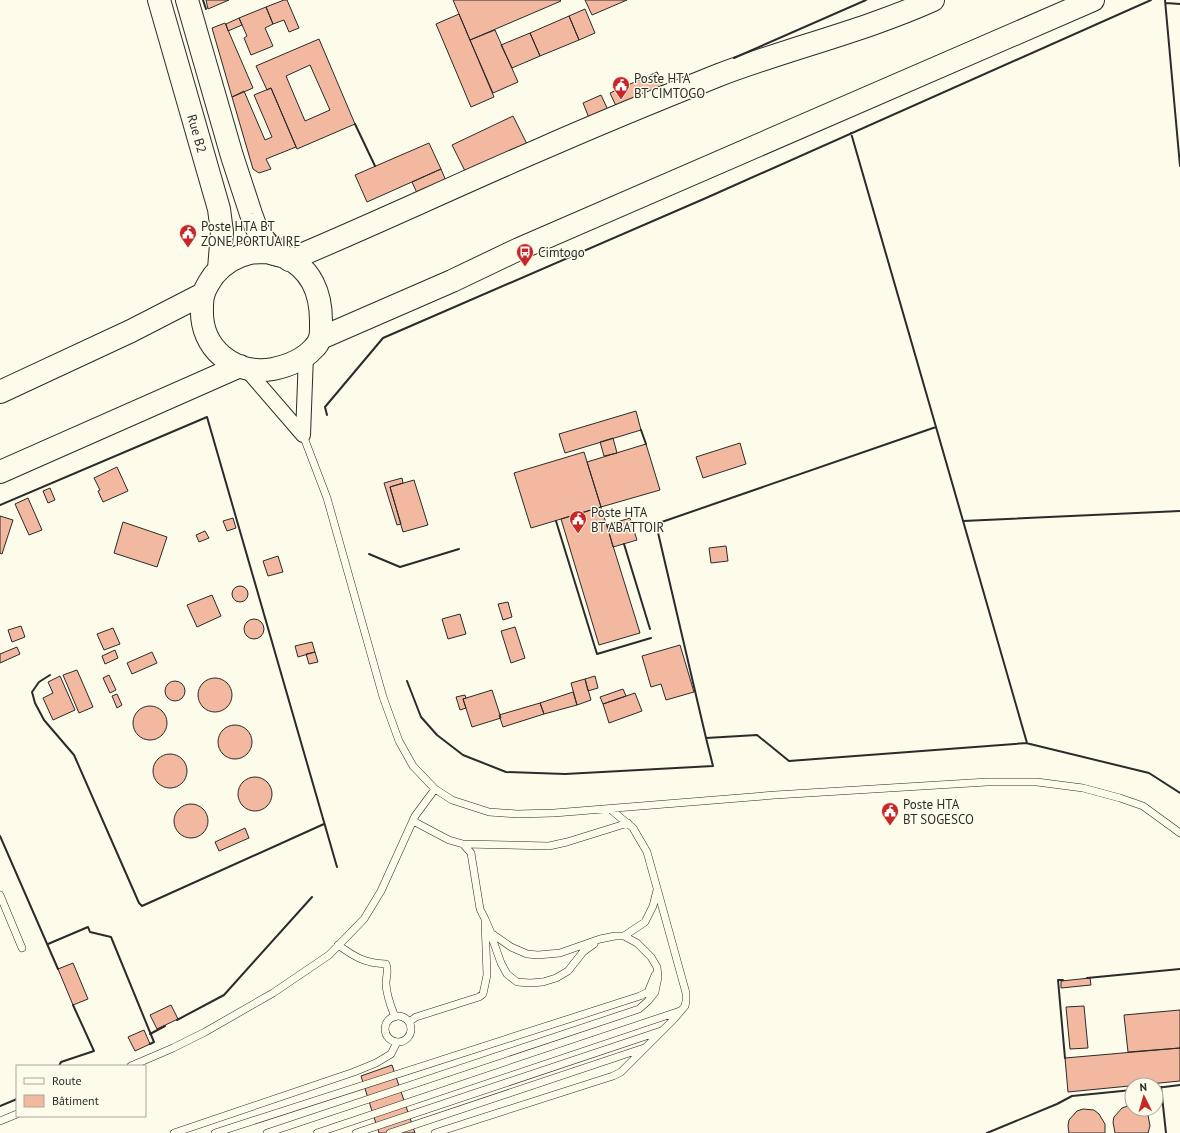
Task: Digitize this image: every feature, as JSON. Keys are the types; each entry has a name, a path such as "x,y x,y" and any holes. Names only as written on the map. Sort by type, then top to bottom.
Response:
{"main road":[{"name":"Rue B2","path":"159,0 219,209 222,232 219,269"},
{"name":"Rue B2","path":"187,0 232,156 253,220 261,236 284,257"},
{"path":"284,257 357,231 538,150 718,76 756,61 884,20 933,0"},
{"path":"321,338 319,296 312,279 300,266 284,257 268,252 250,253 233,259 219,269 203,294 201,318 206,335 216,350 229,362 243,368 263,371 281,367 296,361 313,350 321,338 452,281 519,249 1093,0"},
{"path":"0,392 131,331 203,294"},
{"path":"0,472 243,368"}],"street":[{"path":"303,435 306,355"},
{"path":"243,368 303,435"}],"lane":[{"path":"303,435 327,498 383,697 399,741 413,766 435,789 452,800 489,812 518,814 554,813 775,795 987,782 1037,782 1083,788 1143,806 1180,833"},
{"path":"133,1065 206,1032 273,993 329,955 364,919 381,890 413,821 435,789"},
{"path":"436,1133 613,1076 621,1072 664,1030 681,1010 686,1001 686,993 647,852 633,828 610,809"},
{"path":"413,821 450,840 463,844 549,846 628,823"},
{"path":"267,1133 639,1009 655,992 658,977 657,967 651,957 637,943 624,936 600,939 560,953 538,955 527,954 511,947 491,933 480,909 471,853 463,844"},
{"path":"624,936 645,922 653,906 658,889"},
{"path":"0,895 22,948"},
{"path":"485,919 501,963 507,974 517,982 543,982 556,978 568,971 583,952 600,939"},
{"path":"409,1022 416,1017 479,997 483,994 487,975 484,933 485,919"},
{"path":"338,945 359,960 377,964 386,964 388,969 386,983 395,1017"},
{"path":"215,1133 640,996 648,992 657,967"},
{"path":"316,1133 681,1010"},
{"path":"395,1017 403,1018 409,1022 411,1030 405,1040 397,1042 389,1038 386,1030 388,1022 395,1017"},
{"path":"356,1133 664,1030"},
{"path":"174,1133 354,1072 376,1063 392,1054 397,1042"},
{"path":"390,1133 646,1048"},
{"path":"0,1121 16,1114"}],"building":[{"path":"206,0 229,0 208,9"},
{"path":"287,0 299,28 289,32 284,20 273,24 266,7"},
{"path":"453,0 560,0 561,1 470,40"},
{"path":"585,0 627,0 592,15"},
{"path":"266,7 273,24 265,28 273,46 251,55 244,38 247,36 239,18"},
{"path":"585,9 595,33 579,40 569,16"},
{"path":"459,14 494,97 471,107 436,24"},
{"path":"569,16 579,40 540,56 530,33"},
{"path":"239,18 242,25 228,31 226,24"},
{"path":"225,23 253,88 232,97 212,28"},
{"path":"495,30 518,82 493,93 470,40"},
{"path":"530,33 540,56 512,68 501,45"},
{"path":"319,39 355,124 297,149 271,88 267,90 256,66","holes":["310,65 330,110 305,121 286,76"]},
{"path":"657,72 663,85 616,106 610,93"},
{"path":"271,88 296,147 266,159 271,169 259,173 253,169 232,97 244,91 265,140 272,137 254,95"},
{"path":"601,95 608,110 589,118 583,103"},
{"path":"513,116 527,144 466,173 452,145"},
{"path":"429,143 441,169 367,202 355,175"},
{"path":"441,169 446,181 417,193 412,182"},
{"path":"636,411 641,430 565,453 559,434"},
{"path":"613,438 617,453 604,456 600,442"},
{"path":"740,443 746,464 703,478 696,457"},
{"path":"646,444 660,490 601,507 587,462"},
{"path":"584,452 601,507 531,528 514,473"},
{"path":"117,467 128,491 103,502 98,491 100,490 94,478"},
{"path":"402,478 403,483 390,487 401,524 397,525 384,483"},
{"path":"414,480 428,525 403,532 390,487"},
{"path":"50,488 55,500 48,503 43,491"},
{"path":"28,498 42,530 29,535 15,504"},
{"path":"601,507 640,633 599,645 561,519"},
{"path":"0,516 13,520 2,554 0,553"},
{"path":"233,518 236,528 227,531 223,521"},
{"path":"630,518 637,540 613,547 607,525"},
{"path":"123,522 167,537 157,567 114,553"},
{"path":"205,531 209,538 199,542 196,535"},
{"path":"726,546 728,561 711,563 709,548"},
{"path":"278,556 283,572 268,576 263,561"},
{"path":"240,586 247,591 248,594 243,601 240,602 233,597 232,594 237,587"},
{"path":"212,595 221,616 197,627 187,605"},
{"path":"508,602 512,617 503,620 498,604"},
{"path":"460,614 466,634 448,639 442,619"},
{"path":"250,619 258,619 264,625 264,633 258,639 250,639 244,633 244,625"},
{"path":"21,626 25,637 12,642 8,630"},
{"path":"515,627 525,658 511,663 501,631"},
{"path":"113,628 120,644 104,650 97,634"},
{"path":"312,642 315,652 298,657 295,646"},
{"path":"680,645 694,692 666,700 661,684 651,687 642,656"},
{"path":"17,647 20,654 0,663 0,654"},
{"path":"115,650 118,658 105,664 102,656"},
{"path":"152,652 157,663 132,674 127,663"},
{"path":"315,652 318,662 309,664 306,654"},
{"path":"77,670 93,707 79,713 63,675"},
{"path":"109,675 116,690 110,693 103,678"},
{"path":"60,676 75,710 53,720 43,698 53,693 48,682"},
{"path":"595,676 598,688 588,691 585,679"},
{"path":"212,678 218,678 222,679 229,685 232,695 231,702 225,709 218,712 212,712 208,711 201,705 198,698 198,692 199,688 205,681"},
{"path":"585,679 591,700 577,705 571,683"},
{"path":"171,681 179,681 185,687 185,695 179,701 171,701 165,695 165,687"},
{"path":"623,689 626,696 603,704 600,697"},
{"path":"492,690 501,718 472,727 463,699"},
{"path":"573,692 577,705 544,714 540,703"},
{"path":"635,693 642,711 609,723 603,704"},
{"path":"117,694 122,705 117,708 112,696"},
{"path":"465,695 466,698 463,699 466,708 460,710 456,697"},
{"path":"540,703 544,714 503,727 499,715"},
{"path":"147,706 153,706 157,707 164,713 167,723 166,730 160,737 153,740 147,740 143,739 136,733 133,726 133,720 134,716 140,709"},
{"path":"232,725 238,725 242,726 249,732 252,742 251,749 245,756 238,759 232,759 228,758 221,752 218,745 218,739 219,735 225,728"},
{"path":"167,754 173,754 177,755 184,761 187,771 186,778 180,785 173,788 167,788 163,787 156,781 153,774 153,768 154,764 160,757"},
{"path":"252,777 258,777 262,778 269,784 272,794 271,801 265,808 258,811 252,811 248,810 241,804 238,797 238,791 239,787 245,780"},
{"path":"188,804 194,804 198,805 205,811 208,821 207,828 201,835 194,838 188,838 184,837 177,831 174,824 174,818 175,814 181,807"},
{"path":"245,828 249,838 219,851 215,842"},
{"path":"73,963 88,999 73,1005 58,969"},
{"path":"1090,978 1091,985 1061,988 1061,981"},
{"path":"171,1005 178,1019 157,1029 150,1015"},
{"path":"1084,1006 1088,1048 1070,1049 1066,1007"},
{"path":"1180,1010 1180,1048 1128,1052 1124,1015"},
{"path":"144,1030 150,1044 135,1051 128,1037"},
{"path":"1180,1048 1180,1081 1164,1083 1164,1077 1124,1077 1124,1086 1068,1092 1065,1058"},
{"path":"392,1065 415,1133 379,1133 361,1076"},
{"path":"1124,1107 1124,1117 1148,1117 1150,1126 1148,1133 1115,1133 1113,1122 1114,1117"},
{"path":"1083,1109 1094,1110 1099,1114 1105,1124 1105,1133 1069,1133 1069,1120 1077,1111"}],"wall":[{"path":"203,0 206,9"},
{"path":"734,58 866,0"},
{"path":"327,415 325,407 383,338 706,198 1151,0"},
{"path":"1165,0 1180,166"},
{"path":"1166,3 1180,4"},
{"path":"355,124 375,166"},
{"path":"851,133 936,427"},
{"path":"274,235 295,247"},
{"path":"0,505 207,417 337,867"},
{"path":"936,427 1027,743 789,761 757,735 706,738 656,524 936,427"},
{"path":"641,430 646,444"},
{"path":"963,521 1180,511"},
{"path":"556,521 597,654 651,638"},
{"path":"624,544 650,629"},
{"path":"369,554 400,567 459,549"},
{"path":"50,675 39,682 32,692 35,703 44,720 74,755 139,903 142,906 324,824"},
{"path":"407,681 421,717 437,735 463,755 506,772 565,774 713,766 706,738 708,738"},
{"path":"1026,743 1149,773 1180,793"},
{"path":"0,836 58,969"},
{"path":"177,1020 224,995 312,897"},
{"path":"48,944 88,927 90,932 111,937 154,1042 150,1044"},
{"path":"1087,978 1180,969"},
{"path":"1063,980 1058,980 1065,1058"},
{"path":"60,1065 61,1062 94,1051 73,1005"},
{"path":"150,1034 165,1026"},
{"path":"1164,1087 1180,1085"},
{"path":"987,1133 1057,1104 1072,1096 1124,1091"},
{"path":"0,1106 16,1099"},
{"path":"1164,1115 1166,1133"}],"place":[{"name":"Poste HTA BT CIMTOGO","path":"621,100"},
{"name":"Poste HTA BT ZONE PORTUAIRE","path":"188,248"},
{"name":"Cimtogo","path":"525,267"},
{"name":"Poste HTA BT ABATTOIR","path":"578,534"},
{"name":"Poste HTA BT SOGESCO","path":"890,826"}]}
